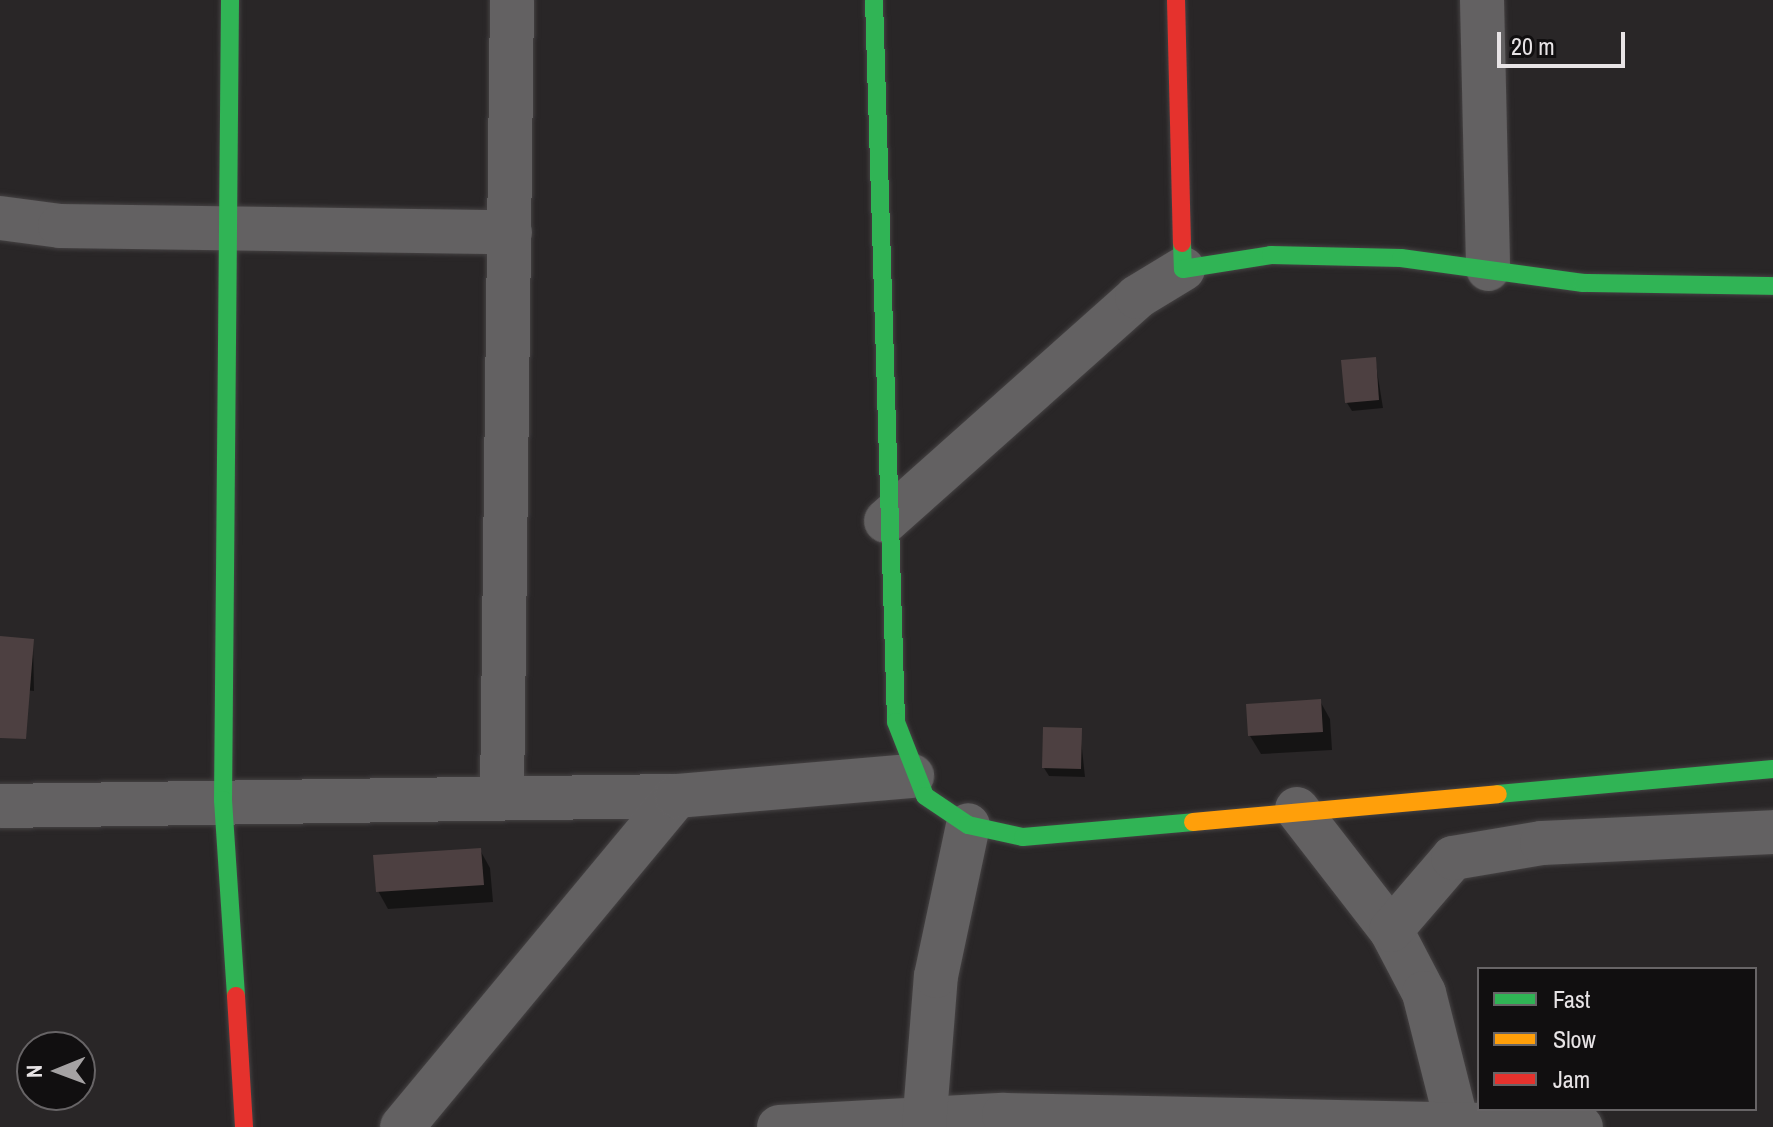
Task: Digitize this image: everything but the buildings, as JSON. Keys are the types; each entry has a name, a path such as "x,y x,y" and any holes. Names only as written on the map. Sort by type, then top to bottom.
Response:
{"street":[{"path":"230,0 223,800 244,1127"},
{"path":"502,796 512,0"},
{"path":"874,0 886,521 896,722 912,776 925,796 968,825 1023,837 1297,809 1773,769"},
{"path":"1176,0 1183,269"},
{"path":"1482,0 1488,269"},
{"path":"0,218 229,229 510,232"},
{"path":"886,521 1137,297 1183,269 1271,255 1488,269 1583,283 1773,286"},
{"path":"0,806 223,800 677,796 912,776"},
{"path":"402,1127 677,796"},
{"path":"1297,809 1391,930 1424,993 1457,1123"},
{"path":"924,1122 936,976 968,825"},
{"path":"1391,930 1453,858 1542,843 1773,832"},
{"path":"779,1127 924,1122 1457,1123 1581,1127"}],"traffic: fast":[{"path":"230,0 223,800 236,996"},
{"path":"874,0 896,722 925,796 968,825 1023,837 1193,822"},
{"path":"1182,243 1183,269 1271,255 1401,258 1583,283 1773,286"},
{"path":"1498,794 1773,769"}],"traffic: slow":[{"path":"1193,822 1498,794"}],"traffic: jam":[{"path":"1176,0 1182,243"},
{"path":"236,996 244,1127"}]}
